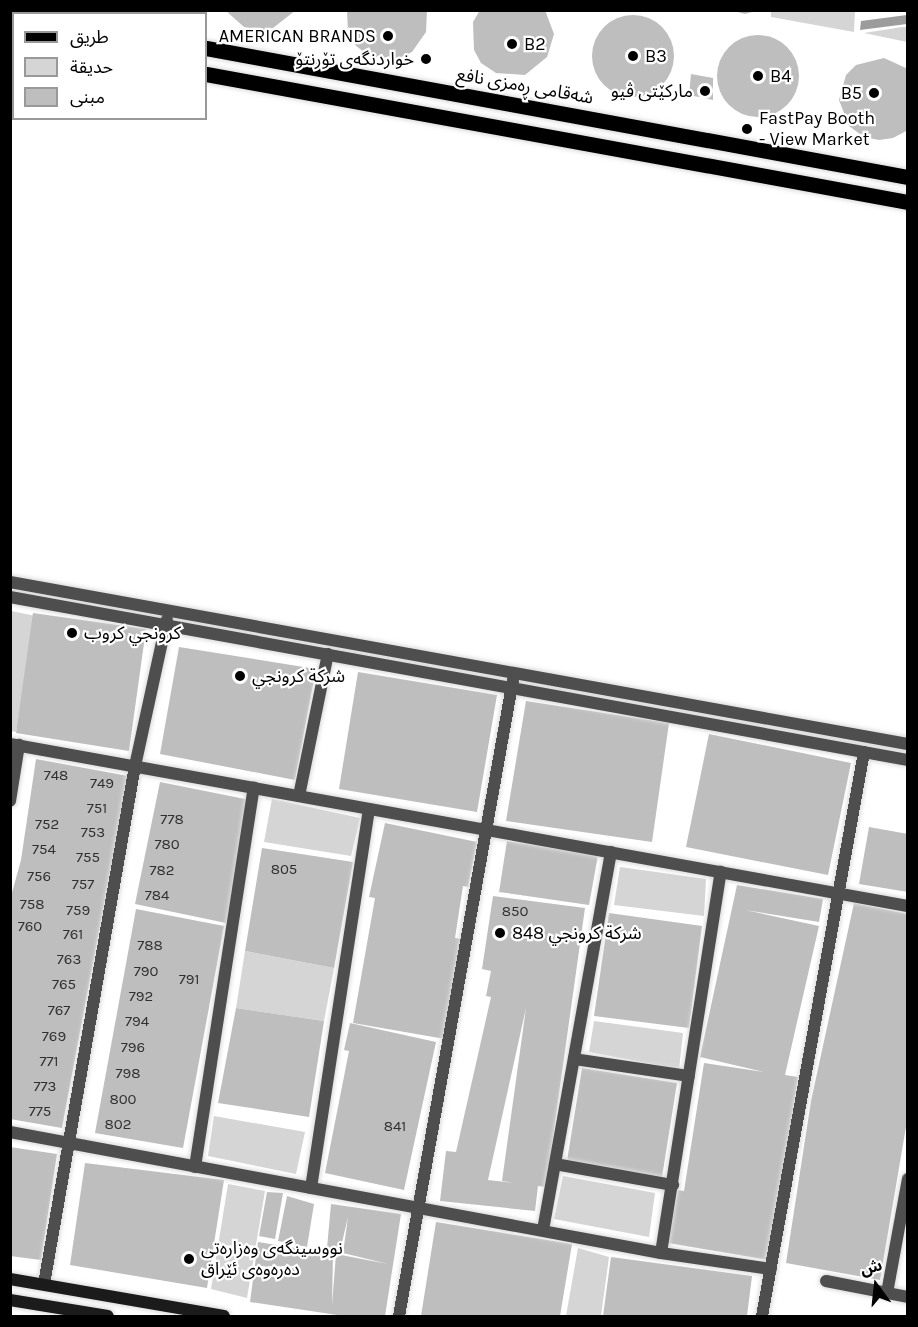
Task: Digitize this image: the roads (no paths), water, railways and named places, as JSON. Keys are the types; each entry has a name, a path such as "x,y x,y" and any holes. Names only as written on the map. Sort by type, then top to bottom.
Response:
{"main road":[{"name":"شەقامی ڕەمزی نافع","path":"207,48 908,177"},
{"path":"207,74 908,202"},
{"path":"365,103 378,101 383,94 381,83 372,78"},
{"path":"448,118 440,114 436,104 443,94 452,93"}],"street":[{"path":"10,582 906,743 904,759 10,597"},
{"path":"44,1284 135,766 169,610"},
{"path":"299,796 328,654"},
{"path":"399,1317 514,672"},
{"path":"10,801 15,745 908,906"},
{"path":"762,1317 864,752"},
{"path":"195,1167 254,788"},
{"path":"311,1188 369,808"},
{"path":"543,1230 611,852"},
{"path":"662,1253 721,872"},
{"path":"574,1059 689,1076"},
{"path":"10,1132 311,1188 420,1205 662,1253 771,1269"},
{"path":"555,1164 673,1185"},
{"path":"887,1293 908,1179"},
{"path":"10,1279 224,1317"},
{"path":"826,1281 908,1297"},
{"path":"70,1310 74,1289"},
{"path":"10,1300 38,1311 70,1310 108,1317"}],"place":[{"name":"AMERICAN BRANDS","path":"388,36"},
{"name":"B2","path":"512,44"},
{"name":"B3","path":"633,56"},
{"name":"خواردنگەی تۆرنتۆ","path":"426,59"},
{"name":"B4","path":"758,76"},
{"name":"مارکێتی ڤیو","path":"705,91"},
{"name":"B5","path":"874,93"},
{"name":"FastPay Booth - View Market","path":"747,129"},
{"name":"كرونجي كروب","path":"72,633"},
{"name":"شركة كرونجي","path":"240,676"},
{"name":"شركة كرونجي 848","path":"500,933"},
{"name":"نووسینگەی وەزارەتی دەرەوەی ئێراق","path":"189,1259"}]}
